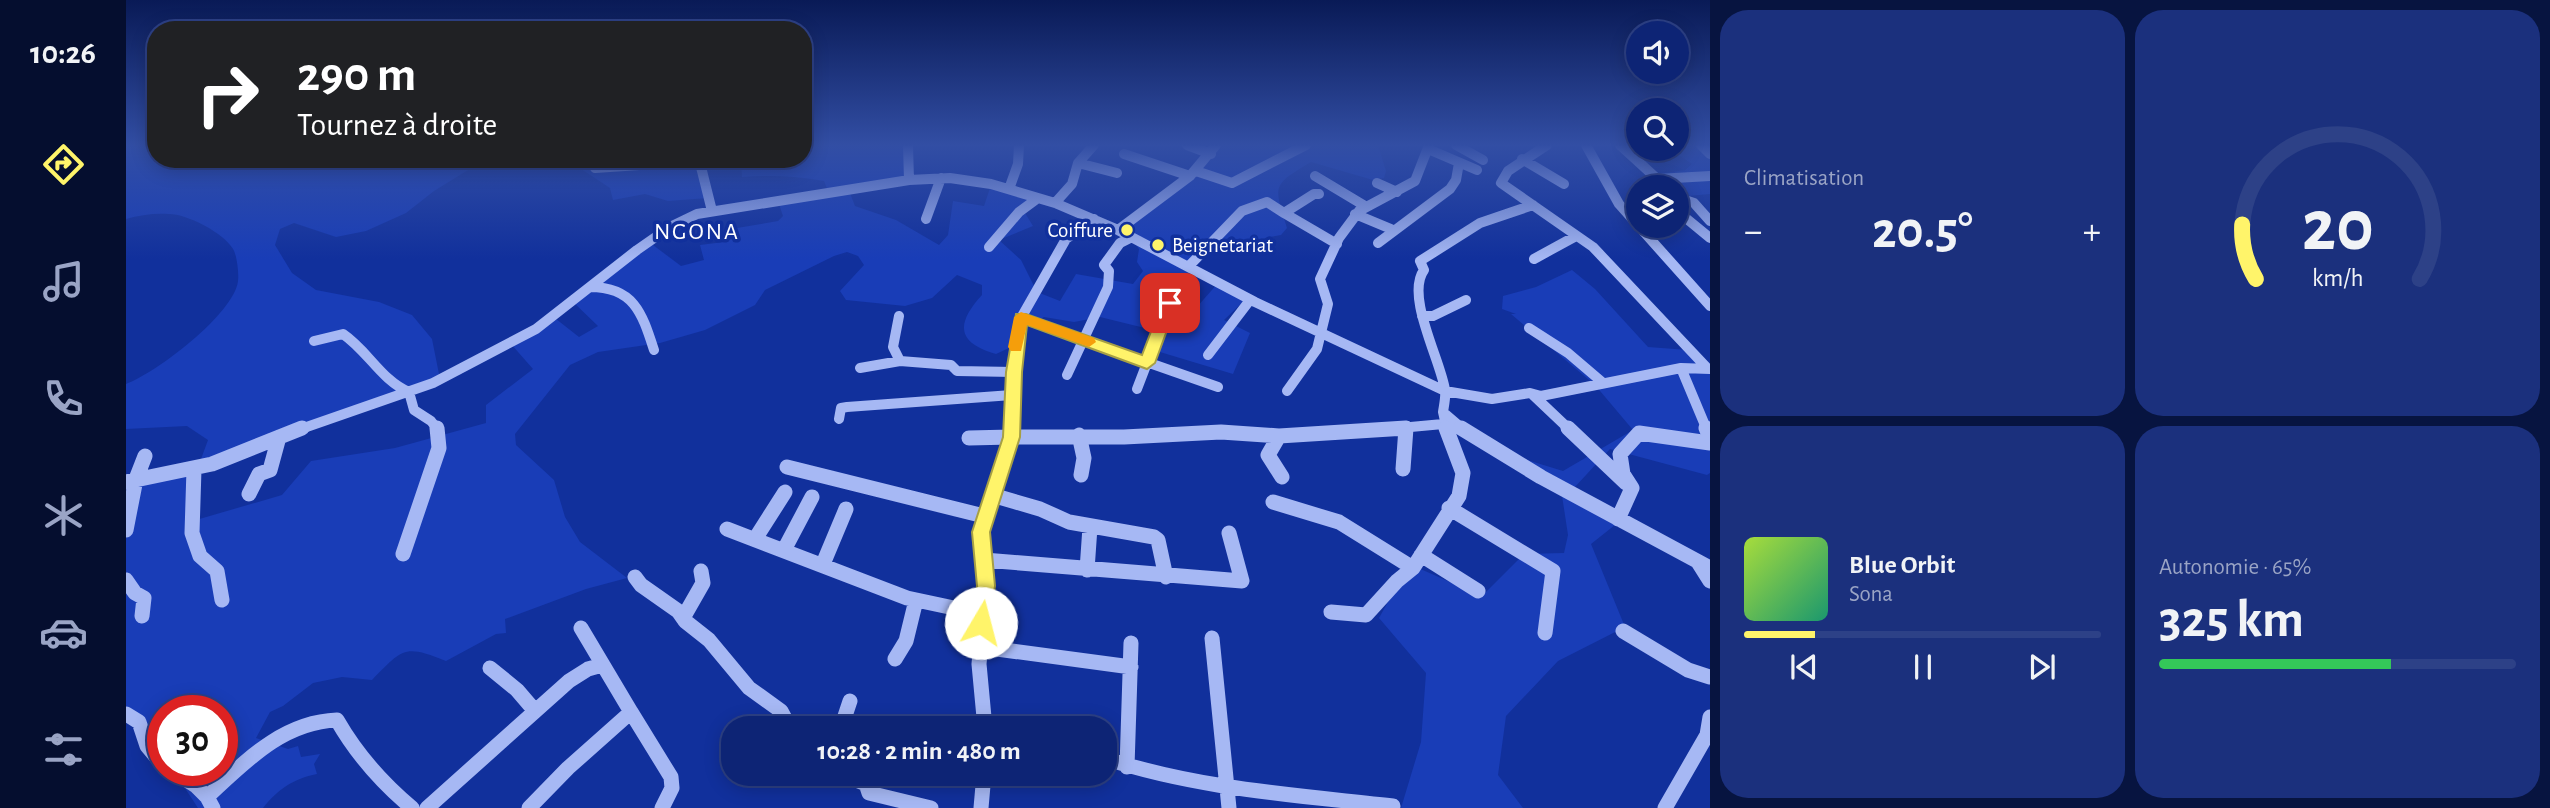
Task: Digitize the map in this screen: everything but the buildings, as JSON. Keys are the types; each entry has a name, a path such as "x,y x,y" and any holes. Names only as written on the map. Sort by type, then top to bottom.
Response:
{"street":[{"path":"705,183 712,211"},
{"path":"131,481 194,469 332,416 433,383 536,330 670,227 697,214 892,183"},
{"path":"926,219 939,183"},
{"path":"985,183 1055,203 1094,219 1250,300 1445,391 1492,398 1531,393 1541,396 1681,368 1709,369"},
{"path":"1009,189 1011,183"},
{"path":"1055,203 1072,183"},
{"path":"1118,230 1181,183"},
{"path":"1326,183 1365,206"},
{"path":"1377,183 1397,192"},
{"path":"1287,391 1317,349 1328,304 1320,279 1355,214 1365,206 1412,183"},
{"path":"1378,243 1391,229 1451,189 1454,183"},
{"path":"1501,183 1506,189 1533,205 1612,264 1709,369"},
{"path":"1607,183 1619,204 1710,306"},
{"path":"1284,213 1314,194 1319,194"},
{"path":"989,247 1019,212 1038,198"},
{"path":"1689,201 1694,203 1710,221"},
{"path":"1189,267 1242,211 1267,202 1338,244"},
{"path":"1331,612 1366,615 1417,561 1464,485 1461,458 1443,418 1445,391 1422,316 1419,277 1424,270 1420,261 1480,223 1533,205"},
{"path":"1355,214 1391,229"},
{"path":"984,716 979,644 986,586 981,532 1011,437 1012,395 1021,317 1066,240 1094,219"},
{"path":"1689,221 1710,238"},
{"path":"1534,259 1576,236"},
{"path":"1067,375 1108,287 1109,271 1104,265 1120,243 1132,237"},
{"path":"590,287 604,286 626,295 642,312 654,350"},
{"path":"1208,355 1250,300"},
{"path":"1422,316 1433,316 1466,300"},
{"path":"1137,389 1170,303"},
{"path":"899,316 893,347 900,361"},
{"path":"1021,317 1218,387"},
{"path":"1529,328 1568,353 1602,382"},
{"path":"314,341 343,334 364,349 376,368 396,387 409,392"},
{"path":"860,368 900,361 951,365 957,371 1014,372"},
{"path":"1632,488 1623,474 1620,454 1639,433 1710,441 1681,368"},
{"path":"403,554 441,439 435,423 414,410 409,392"},
{"path":"1531,393 1632,488"},
{"path":"839,419 841,408 847,407 1012,395"},
{"path":"969,438 1079,435 1121,437 1233,432 1279,436 1406,428 1443,418 1531,471 1704,565 1710,581"},
{"path":"1403,469 1406,428"},
{"path":"1079,435 1084,458 1081,475"},
{"path":"1279,436 1268,455 1282,477"},
{"path":"249,494 259,474 270,470 279,437"},
{"path":"126,530 131,481 145,456"},
{"path":"787,467 984,516"},
{"path":"194,469 192,534 200,556 217,570 222,600"},
{"path":"1618,519 1632,488"},
{"path":"755,540 785,492"},
{"path":"992,495 1040,509 1069,522 1154,537 1158,540 1166,577"},
{"path":"784,550 813,497"},
{"path":"1273,502 1339,522 1478,591"},
{"path":"1449,508 1553,571 1545,632"},
{"path":"822,565 846,509"},
{"path":"1087,570 1090,527"},
{"path":"727,529 916,600 982,614"},
{"path":"984,559 1166,577 1242,581 1229,533"},
{"path":"683,618 703,583 701,572"},
{"path":"635,577 658,599 678,611 725,656 749,688 781,711 784,716"},
{"path":"126,580 135,593 144,598 142,617"},
{"path":"895,659 906,640 916,600"},
{"path":"581,628 671,777 673,788 662,808"},
{"path":"1623,631 1688,670 1710,677"},
{"path":"1212,638 1229,808"},
{"path":"1127,767 1131,643"},
{"path":"979,644 996,649 1131,667"},
{"path":"427,808 569,681 588,669 602,665"},
{"path":"490,668 517,690 535,711"},
{"path":"845,716 850,701"},
{"path":"529,808 568,768 631,712"},
{"path":"126,714 136,717 140,722 147,746"},
{"path":"1665,808 1707,734 1710,717"},
{"path":"196,786 210,802 250,757 286,733 328,719 337,720 354,749 383,783 412,808"},
{"path":"1117,763 1228,786 1393,806"},
{"path":"981,808 983,786"},
{"path":"867,800 931,808"}],"shaded area":[{"path":"126,183 447,183 406,213 366,231 336,237 294,223 280,229 275,245 292,273 316,290 379,302 412,315 432,339 441,384 197,470 208,440 187,426 126,429 126,384 156,368 209,325 233,294 238,281 237,260 233,249 222,237 185,217 169,214 126,219"},
{"path":"602,183 708,183 708,198 668,201 645,194 613,200 610,188"},
{"path":"825,183 888,183 848,188 855,206 896,220 939,245 948,235 953,201 984,206 991,185 1038,198 1025,213 1033,226 999,240 1021,260 1037,292 1060,301 1076,274 1133,284 1143,271 1137,262 1139,249 1130,237 1116,229 1150,209 1177,183 1282,183 1278,195 1287,228 1281,235 1213,248 1190,266 1186,281 1165,297 1196,308 1219,282 1247,298 1224,320 1250,333 1233,374 1150,349 1157,331 1100,317 1074,322 1044,317 1023,330 1009,348 996,354 973,344 964,331 968,314 982,295 982,285 957,275 932,298 905,306 846,300 840,291 864,265 858,256 847,252 834,256 765,290 755,305 705,330 660,343 598,352 570,365 515,434 516,445 554,480 565,517 580,542 627,578 586,589 505,619 506,633 496,634 446,661 421,652 404,652 372,680 342,677 313,683 283,706 270,712 256,738 288,749 298,746 301,757 320,754 314,764 317,774 287,786 274,795 263,808 198,808 184,786 238,786 238,695 147,695 147,736 126,721 126,483 197,470 196,520 282,495 311,461 395,448 486,423 486,405 533,369 511,344 551,315 579,337 598,326 571,300 649,242 681,266 704,260 700,245 735,238 731,229 778,221 783,216 778,201 828,191"},
{"path":"1689,183 1710,183 1710,194 1689,196"},
{"path":"1572,270 1595,289 1648,347 1688,350 1710,370 1710,473 1707,475 1610,449 1574,488 1620,521 1591,544 1625,627 1558,661 1506,716 1498,775 1523,808 1401,808 1421,742 1426,673 1379,618 1409,564 1482,596 1524,554 1564,553 1568,535 1561,489 1501,452 1563,471 1633,430 1595,385 1511,314 1516,314 1502,309 1503,296 1536,287"}],"slow traffic":[{"path":"1016,347 1021,317 1089,342"}],"place":[{"name":"Coiffure","path":"1127,230"},
{"name":"Beignetariat","path":"1158,245"}],"district":[{"name":"NGONA","path":"697,231"}],"route":[{"path":"981,623 986,586 982,521 1011,437 1012,395 1021,317 1147,363 1170,303"}]}
